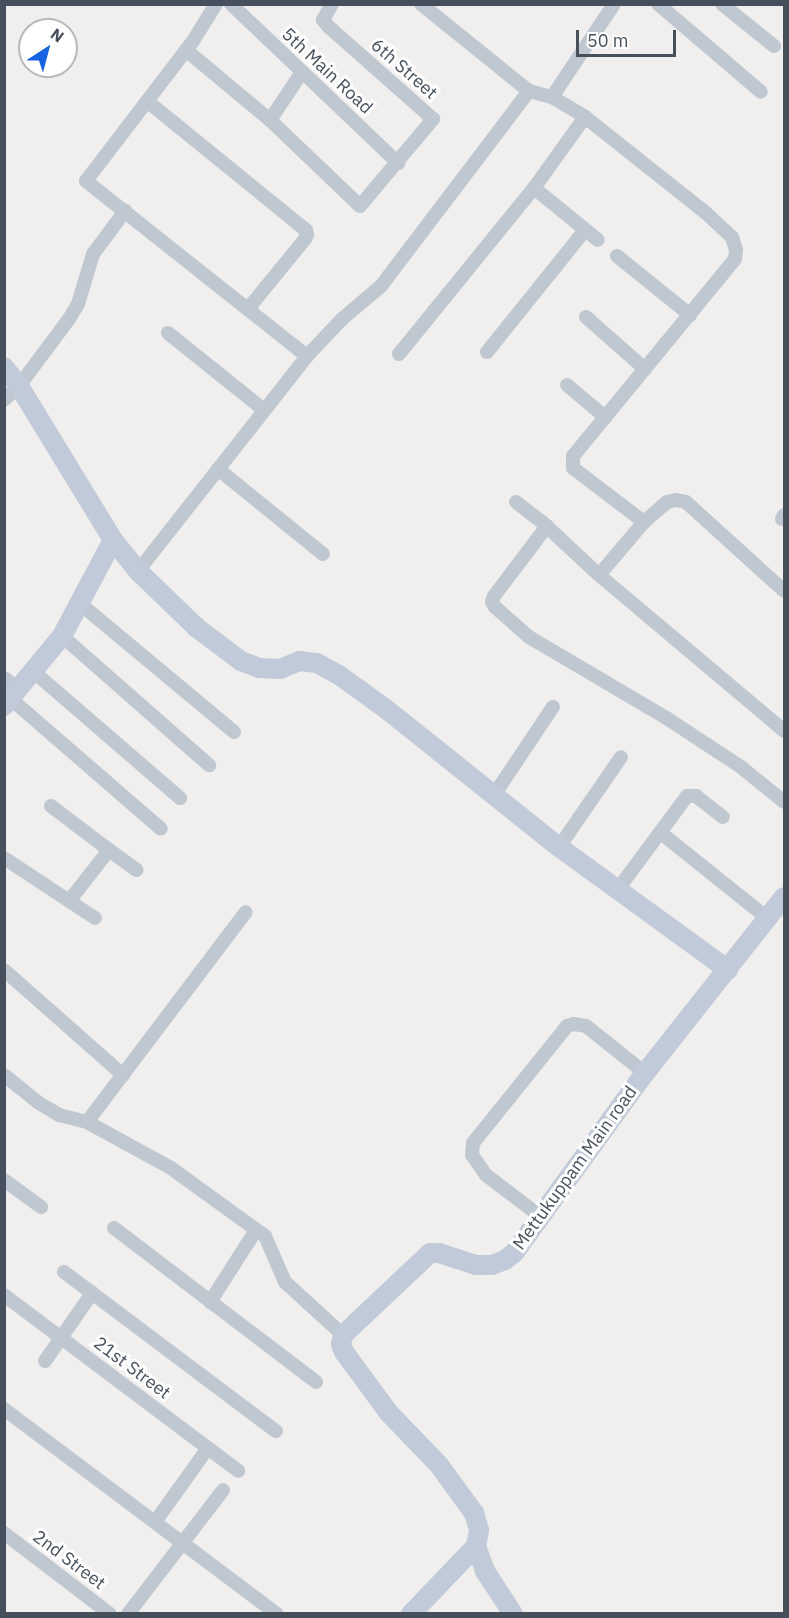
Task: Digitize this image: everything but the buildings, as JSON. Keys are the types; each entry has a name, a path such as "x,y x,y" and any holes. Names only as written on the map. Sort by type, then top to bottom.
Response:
{"street":[{"path":"216,4 186,50 86,181 307,356"},
{"name":"5th Main Road","path":"231,4 398,163"},
{"name":"6th Street","path":"332,4 323,20 328,26 433,119 398,163"},
{"path":"421,4 529,91 552,97 585,117 706,213 732,237 736,250 735,259 573,456 573,468 644,522"},
{"path":"552,97 614,4"},
{"path":"658,4 761,92"},
{"path":"722,4 774,46"},
{"path":"186,50 270,120 360,206 398,163"},
{"path":"270,120 302,72"},
{"path":"138,571 307,356 342,319 381,286 529,91"},
{"path":"147,101 306,230 305,239 248,309"},
{"path":"399,354 534,188 585,117"},
{"path":"534,188 598,240"},
{"path":"4,400 19,386 69,319 78,304 93,254 125,211"},
{"path":"487,352 585,230"},
{"path":"617,256 690,315"},
{"path":"586,317 645,369"},
{"path":"168,333 264,410"},
{"path":"4,367 19,386 113,540 138,571 197,628 241,661 259,668 280,669 300,661 317,663 386,709 559,847 728,970"},
{"path":"567,386 605,417"},
{"path":"218,469 323,554"},
{"path":"516,502 547,526 599,575 784,730"},
{"path":"599,575 644,522 667,502 686,502 784,591"},
{"path":"547,526 494,596 492,602 495,607 529,637 685,730 741,767 784,802"},
{"path":"113,540 78,602 62,636 34,672 10,693 161,829"},
{"path":"78,602 234,732"},
{"path":"62,636 209,765"},
{"path":"34,672 180,798"},
{"path":"494,795 553,707"},
{"path":"559,847 621,756"},
{"path":"618,889 690,794 723,817"},
{"path":"51,806 137,870"},
{"path":"662,833 766,917"},
{"path":"70,900 109,850"},
{"path":"4,858 95,918"},
{"name":"Mettukuppam Main road","path":"343,1335 430,1253 438,1253 475,1265 492,1265 505,1260 514,1253 645,1073 784,897"},
{"path":"87,1122 246,912"},
{"path":"4,969 123,1075"},
{"path":"540,1216 486,1175 472,1155 473,1143 567,1026 586,1026 645,1073"},
{"path":"4,1075 59,1115 87,1122 171,1167 256,1230 271,1245 280,1275 285,1282 343,1335 342,1348 376,1396 389,1413 439,1465 474,1513 479,1530 476,1546 485,1570 513,1614"},
{"path":"4,1180 41,1207"},
{"path":"114,1228 316,1383"},
{"path":"210,1302 256,1230"},
{"path":"64,1272 276,1431"},
{"path":"45,1361 92,1293"},
{"name":"21st Street","path":"4,1295 238,1470"},
{"path":"4,1409 277,1614"},
{"path":"155,1522 208,1448"},
{"path":"128,1614 181,1541 223,1490"},
{"name":"2nd Street","path":"5,1535 111,1614"},
{"path":"411,1614 476,1546"}]}
